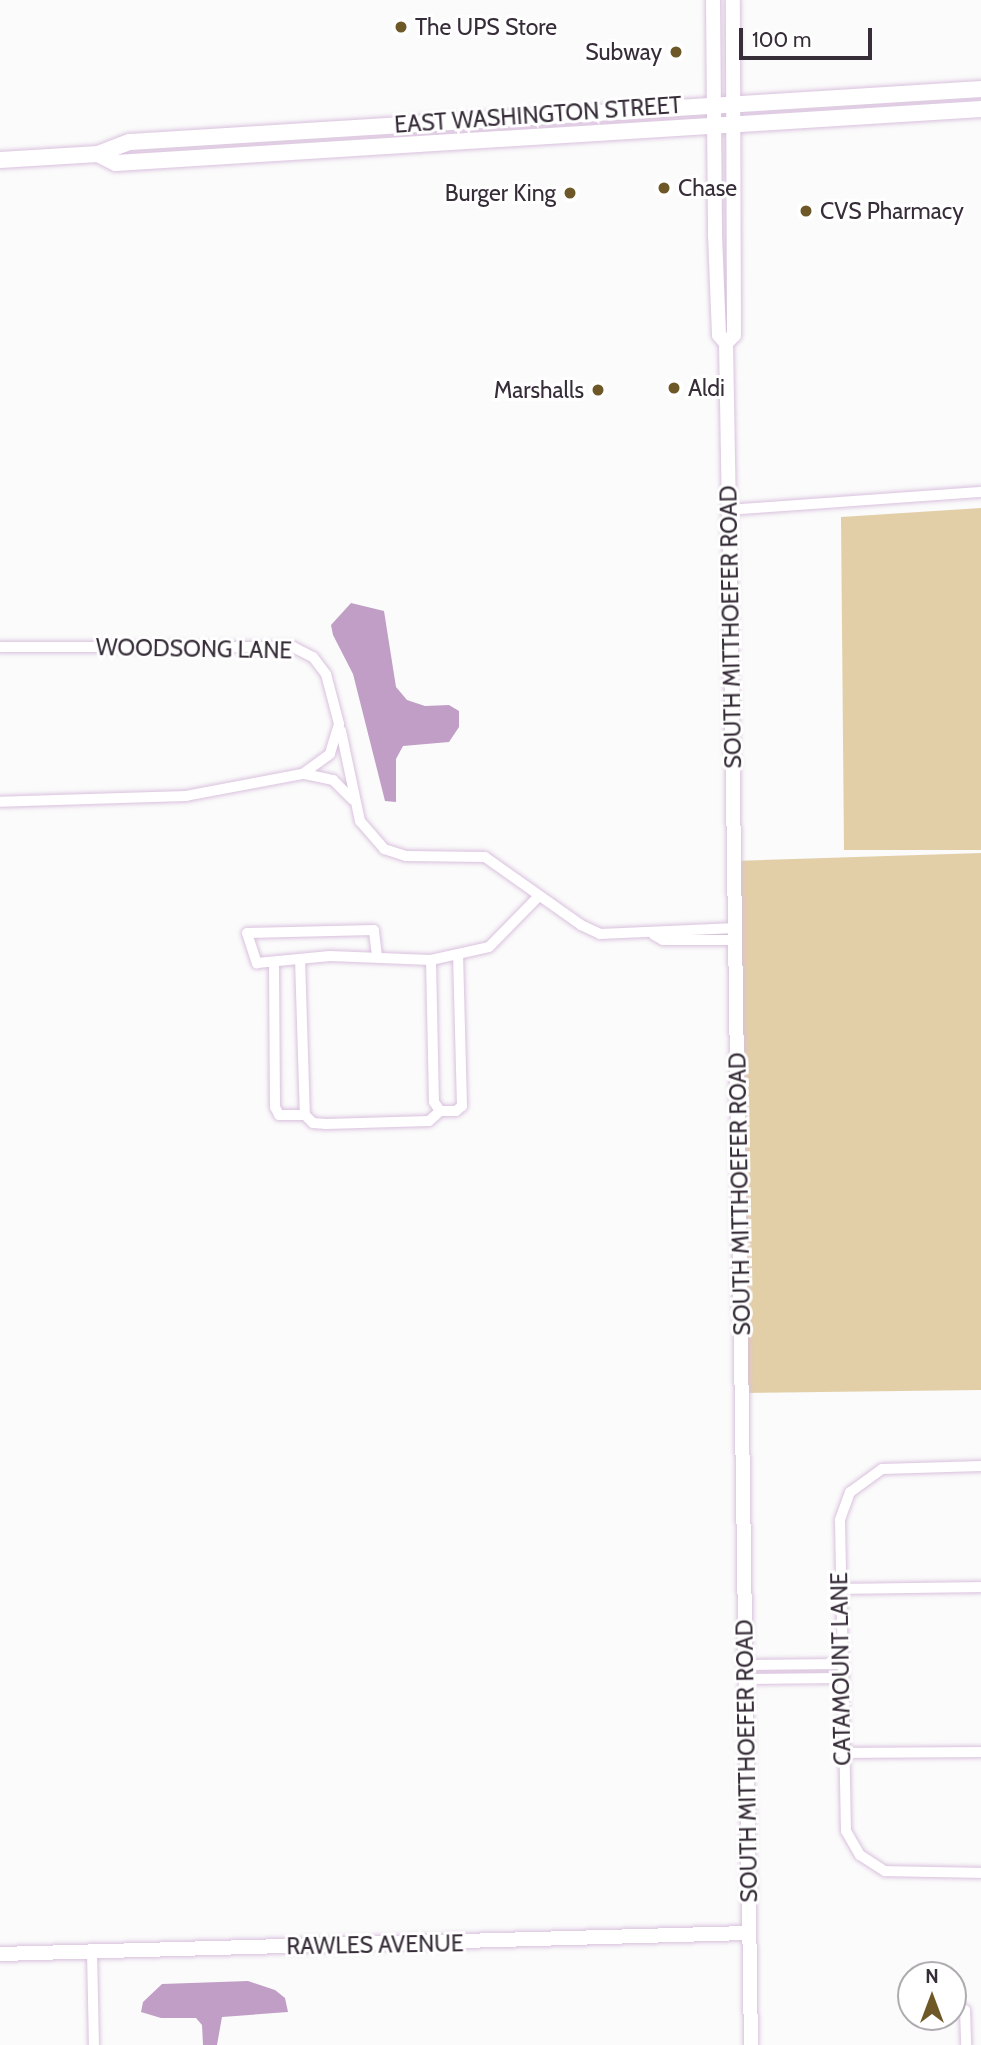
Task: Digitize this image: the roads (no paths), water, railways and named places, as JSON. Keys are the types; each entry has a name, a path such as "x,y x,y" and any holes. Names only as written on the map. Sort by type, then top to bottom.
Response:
{"main road":[{"path":"713,0 719,120"},
{"path":"719,120 733,102 733,0"},
{"name":"EAST WASHINGTON STREET","path":"719,120 733,102 981,89"},
{"name":"EAST WASHINGTON STREET","path":"0,160 98,154 130,142 696,104 719,120"},
{"name":"EAST WASHINGTON STREET","path":"98,154 116,163 719,120 981,109"},
{"name":"SOUTH MITTHOEFER ROAD","path":"719,120 728,232 735,244 734,335 726,343"},
{"name":"SOUTH MITTHOEFER ROAD","path":"719,120 719,335 726,343 751,2045"},
{"name":"RAWLES AVENUE","path":"0,1954 749,1933"}],"street":[{"path":"729,510 981,492"},
{"name":"WOODSONG LANE","path":"0,647 293,648 313,657 326,674 357,808"},
{"path":"302,774 330,754 339,724"},
{"path":"0,802 186,796 302,774 333,780 357,808 367,834 384,849 406,856 482,856 592,931 654,935 664,929 736,934"},
{"path":"377,956 374,930 247,933 257,963 377,956 430,960 458,957 489,947 539,896"},
{"path":"300,959 305,1115 313,1123 326,1124 429,1121 440,1111 456,1111 462,1106 458,957"},
{"path":"430,960 434,1102 440,1111"},
{"path":"274,964 275,1107 279,1115 305,1115"},
{"name":"CATAMOUNT LANE","path":"981,1466 892,1467 857,1484 841,1512 843,1818 860,1855 885,1871 901,1874 981,1873"},
{"path":"841,1589 981,1587"},
{"path":"746,1672 842,1664"},
{"path":"746,1672 842,1678"},
{"path":"842,1753 981,1752"},
{"path":"92,1951 94,2045"}],"place":[{"name":"The UPS Store","path":"401,27"},
{"name":"Subway","path":"676,52"},
{"name":"Chase","path":"664,188"},
{"name":"Burger King","path":"570,193"},
{"name":"CVS Pharmacy","path":"806,211"},
{"name":"Aldi","path":"674,388"},
{"name":"Marshalls","path":"598,390"}]}
